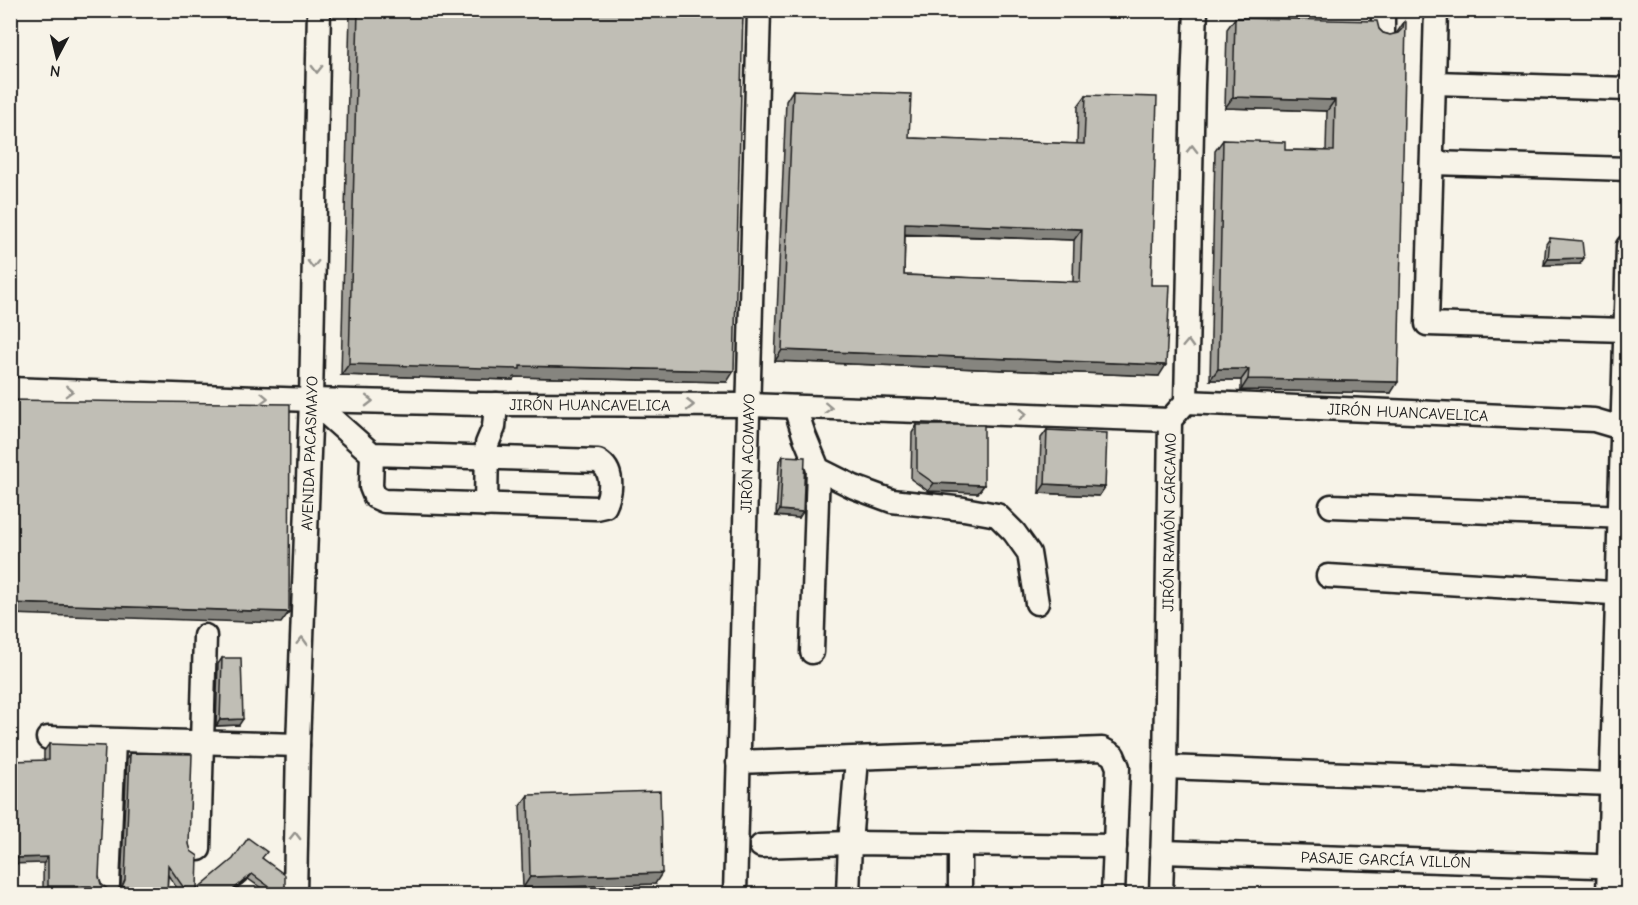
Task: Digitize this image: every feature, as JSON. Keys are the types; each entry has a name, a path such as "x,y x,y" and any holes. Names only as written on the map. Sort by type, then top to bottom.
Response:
{"street":[{"name":"AVENIDA PACASMAYO","path":"295,894 298,745 311,400 319,10"},
{"name":"JIRÓN ACOMAYO","path":"735,894 759,10"},
{"path":"1186,402 1196,10"},
{"path":"1436,10 1427,324 1626,334"},
{"path":"1434,83 1628,89"},
{"path":"1432,163 1628,169"},
{"path":"1608,894 1618,867 1619,809 1612,784 1622,594 1628,246"},
{"name":"JIRÓN HUANCAVELICA","path":"10,388 311,400 488,404 748,405 1170,420"},
{"path":"311,400 372,454 487,451 598,461 606,466 610,473 610,496 605,506 596,508 384,501 375,497 371,488 372,454"},
{"name":"JIRÓN HUANCAVELICA","path":"1186,402 1594,420 1625,429"},
{"name":"JIRÓN RAMÓN CÁRCAMO","path":"1161,894 1170,420 1186,402"},
{"path":"486,505 487,451 480,428 488,404"},
{"path":"795,407 818,469 812,652"},
{"path":"818,469 854,487 892,501 997,515 1014,532 1029,553 1037,603"},
{"path":"1331,506 1623,517"},
{"path":"1328,576 1622,594"},
{"path":"199,849 205,636"},
{"path":"48,738 298,745"},
{"path":"108,884 114,741"},
{"path":"738,762 1102,749 1113,754 1118,767 1113,894"},
{"path":"848,894 857,759"},
{"path":"1165,767 1612,784"},
{"path":"761,846 850,843 1115,846"},
{"path":"960,844 960,894"},
{"name":"PASAJE GARCÍA VILLÓN","path":"1162,852 1618,867"}],"building":[{"path":"358,10 743,10 734,371 520,366 520,369 349,364"},
{"path":"1235,18 1377,21 1379,29 1390,35 1398,33 1406,22 1398,382 1248,379 1249,369 1218,369 1223,140 1285,142 1285,150 1334,151 1335,100 1233,97"},
{"path":"793,90 911,94 909,138 1084,144 1086,95 1157,97 1151,285 1170,285 1166,365 782,350","holes":["905,223 1082,229 1080,282 904,275"]},
{"path":"1550,238 1582,241 1584,258 1548,259"},
{"path":"10,400 290,404 289,612 10,603"},
{"path":"917,425 984,425 984,485 934,483 917,471"},
{"path":"1047,430 1107,433 1105,487 1045,484"},
{"path":"783,456 805,457 803,512 780,510"},
{"path":"222,658 241,658 243,719 220,720"},
{"path":"49,744 105,746 99,877 101,884 109,890 109,894 90,894 91,886 48,886 48,857 10,858 10,761 49,760"},
{"path":"130,753 192,754 189,844 191,851 198,856 197,889 233,859 248,838 267,852 262,858 285,875 285,886 279,894 252,874 228,894 188,894 168,865 167,894 148,894 148,887 122,887 125,880"},
{"path":"660,791 662,873 530,877 528,795"}]}
